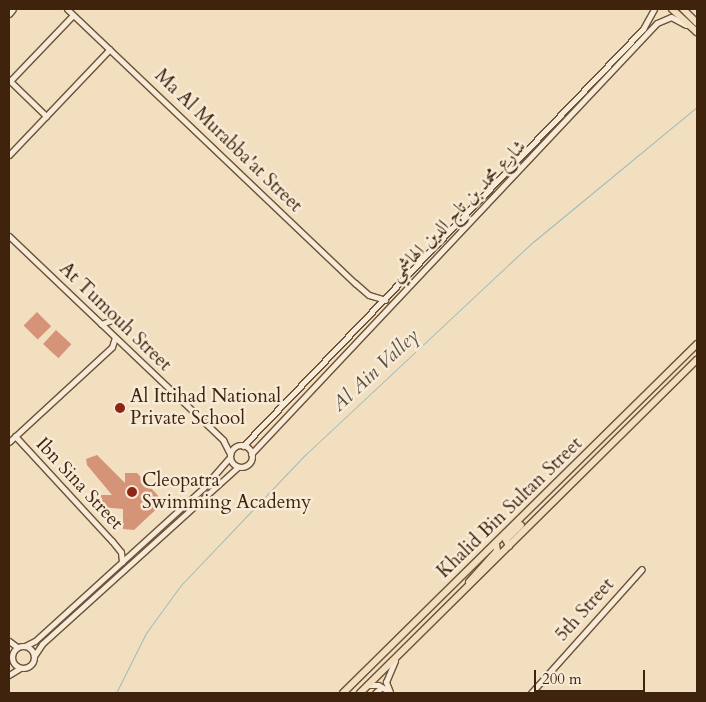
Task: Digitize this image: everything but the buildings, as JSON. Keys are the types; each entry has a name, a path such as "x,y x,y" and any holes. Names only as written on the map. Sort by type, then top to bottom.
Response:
{"main road":[{"path":"672,9 697,32"},
{"path":"683,9 697,23"},
{"name":"Khalid Bin Sultan Street","path":"343,693 697,344"},
{"name":"Khalid Bin Sultan Street","path":"360,693 697,360"},
{"path":"509,546 506,540 539,501"},
{"path":"465,590 474,574 497,551 496,544"}],"street":[{"path":"9,14 13,9"},
{"name":"Ma Al Murabba'at Street","path":"67,9 369,295 385,300"},
{"name":"شارع محمد بن تاج الدين الهاشمي","path":"230,455 373,313 649,21 654,9"},
{"path":"46,116 10,81 73,15"},
{"name":"شارع محمد بن تاج الدين الهاشمي","path":"238,467 248,465 251,454 586,98 663,19 675,18 697,32"},
{"path":"9,155 110,49"},
{"path":"586,98 602,77 597,76"},
{"name":"At Tumouh Street","path":"9,236 223,440 238,467"},
{"path":"369,295 373,313"},
{"path":"101,324 112,320"},
{"path":"9,442 112,347 115,337"},
{"path":"112,347 124,345"},
{"name":"Ibn Sina Street","path":"15,436 122,552 131,553"},
{"name":"At Tumouh Street","path":"223,440 241,446"},
{"path":"241,446 251,454"},
{"path":"9,641 17,647 35,642 222,470 230,455"},
{"path":"9,675 20,668 30,666 40,646 238,467"},
{"name":"Ibn Sina Street","path":"122,552 122,562"},
{"name":"5th Street","path":"532,693 642,569"},
{"path":"26,646 34,656"},
{"path":"9,665 17,647"},
{"path":"390,693 386,682 397,656"},
{"path":"12,659 20,668"},
{"path":"368,685 382,687 390,693"},
{"path":"375,693 382,687"}],"waterway":[{"name":"Al Ain Valley","path":"116,693 146,633 181,585 305,455 533,242 697,107"}],"place":[{"name":"Al Ittihad National Private School","path":"120,408"},
{"name":"Cleopatra Swimming Academy","path":"132,492"}]}
